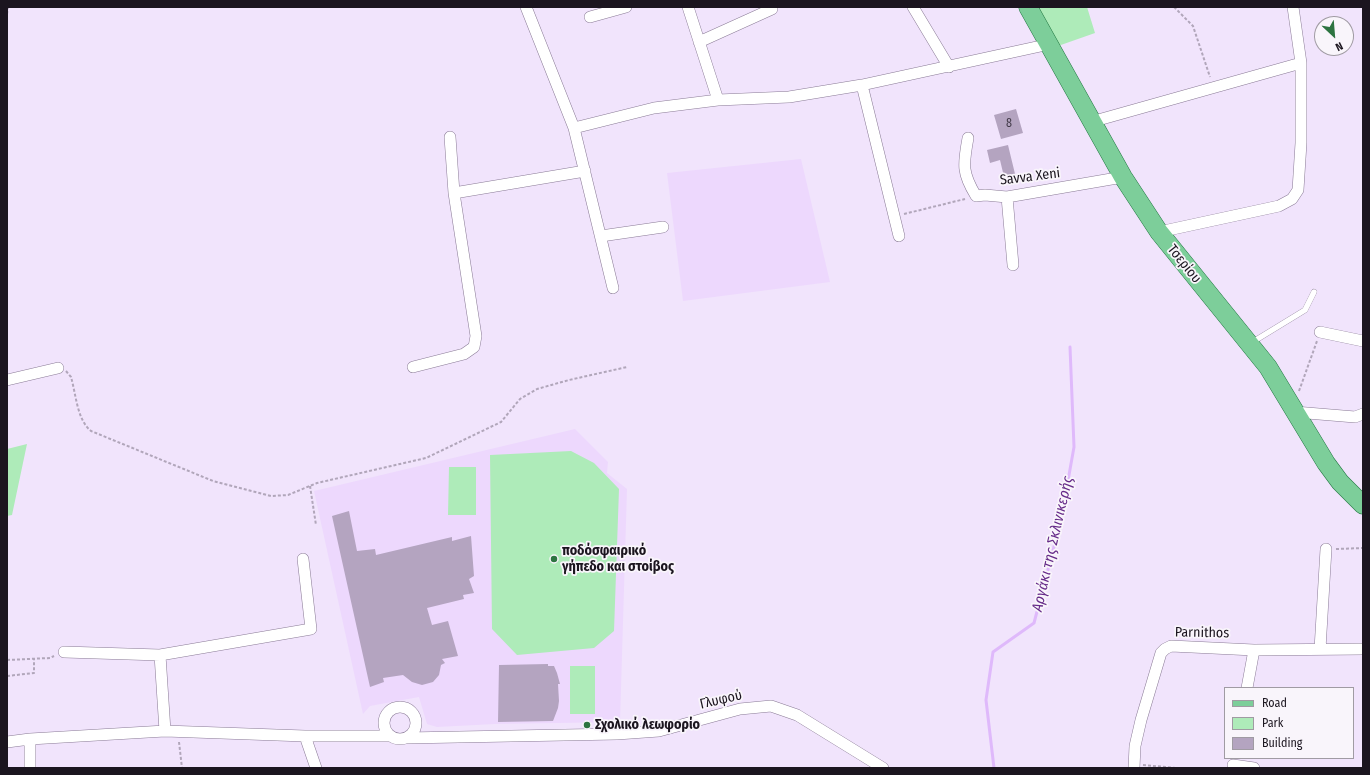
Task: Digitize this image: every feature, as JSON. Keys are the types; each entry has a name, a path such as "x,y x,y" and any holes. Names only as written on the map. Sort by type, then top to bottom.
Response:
{"main road":[{"name":"Τσερίου","path":"1028,7 1050,44 1091,122 1123,177 1158,232 1268,367 1326,463 1340,482 1363,505"}],"street":[{"path":"526,7 574,128 613,288"},
{"path":"590,17 626,7"},
{"path":"688,7 718,100"},
{"path":"913,7 949,67"},
{"path":"1158,232 1279,206 1292,199 1298,190 1301,63 1293,7"},
{"path":"699,42 772,9"},
{"path":"574,128 654,108 718,100 788,97 862,86 1050,44"},
{"path":"1091,122 1301,63"},
{"path":"862,86 899,236"},
{"path":"413,367 464,354 474,348 476,336 454,193 450,137"},
{"path":"968,138 964,167 968,182 976,196"},
{"path":"454,193 585,171"},
{"name":"Savva Xeni","path":"976,196 985,195 1007,197 1123,177"},
{"path":"1007,197 1013,265"},
{"path":"601,236 663,227"},
{"path":"1320,332 1363,341"},
{"path":"7,380 58,368"},
{"path":"1294,411 1355,416 1363,414"},
{"path":"1320,649 1326,549"},
{"path":"64,652 160,655 311,630 303,559"},
{"name":"Parnithos","path":"1134,766 1135,746 1141,720 1161,653 1165,649 1171,646 1254,650 1363,649"},
{"path":"1247,687 1254,650"},
{"path":"160,655 165,731"},
{"path":"7,742 30,739 165,731 305,736 390,736 398,739 406,738 413,733 416,725 415,716 410,710 402,706 394,708 387,713 384,721 385,729 390,736"},
{"name":"Γλυφού","path":"406,738 617,734 659,731 740,709 771,706 797,715 883,768"},
{"path":"305,736 316,768"},
{"path":"30,739 30,768"},
{"path":"1234,764 1254,768"}],"lane":[{"path":"1249,344 1305,310 1314,292"}],"path":[{"path":"7,14 8,7"},
{"path":"1174,7 1194,26 1213,88"},
{"path":"894,216 976,196"},
{"path":"1294,411 1320,332"},
{"path":"58,368 68,373 71,377 81,420 91,431 213,481 271,496 288,495 317,483 426,458 501,422 520,399 537,389 569,380 627,368"},
{"path":"310,486 316,525"},
{"path":"1326,549 1363,548"},
{"path":"7,660 50,658 64,652"},
{"path":"7,676 34,673 34,659"},
{"path":"178,731 182,768"},
{"path":"1134,766 1177,768"}],"shaded area":[{"path":"801,159 830,282 683,301 667,173"},
{"path":"575,429 608,462 607,473 627,489 620,722 495,724 437,727 427,724 419,697 370,706 363,714 314,491"}],"green space":[{"path":"1035,7 1087,7 1095,33 1058,46"},
{"path":"27,444 12,515 7,516 7,449"},
{"name":"ποδόσφαιρικό γήπεδο και στοίβος","path":"571,451 594,463 619,489 614,631 594,648 517,655 492,629 490,455"},
{"path":"449,467 476,467 476,515 448,515"},
{"path":"570,666 595,666 595,714 570,714"}],"building":[{"path":"1016,109 1023,133 1001,139 994,115"},
{"path":"1008,145 1016,178 1005,181 1000,160 990,163 987,150"},
{"path":"349,511 357,551 375,549 376,555 452,537 452,541 471,536 474,576 469,579 474,593 463,595 464,599 427,608 432,625 448,621 458,656 442,659 445,663 441,665 439,675 433,682 422,685 412,682 403,675 383,678 384,682 370,687 332,516"},
{"path":"548,664 548,666 554,666 560,684 558,684 558,708 553,721 498,722 499,665"}],"waterway":[{"name":"Αργάκι της Σκλινικερής","path":"994,768 986,700 993,652 1034,623 1061,520 1074,447 1070,347"}],"place":[{"name":"ποδόσφαιρικό γήπεδο και στοίβος","path":"554,559"},
{"name":"Σχολικό λεωφορίο","path":"587,725"}]}
